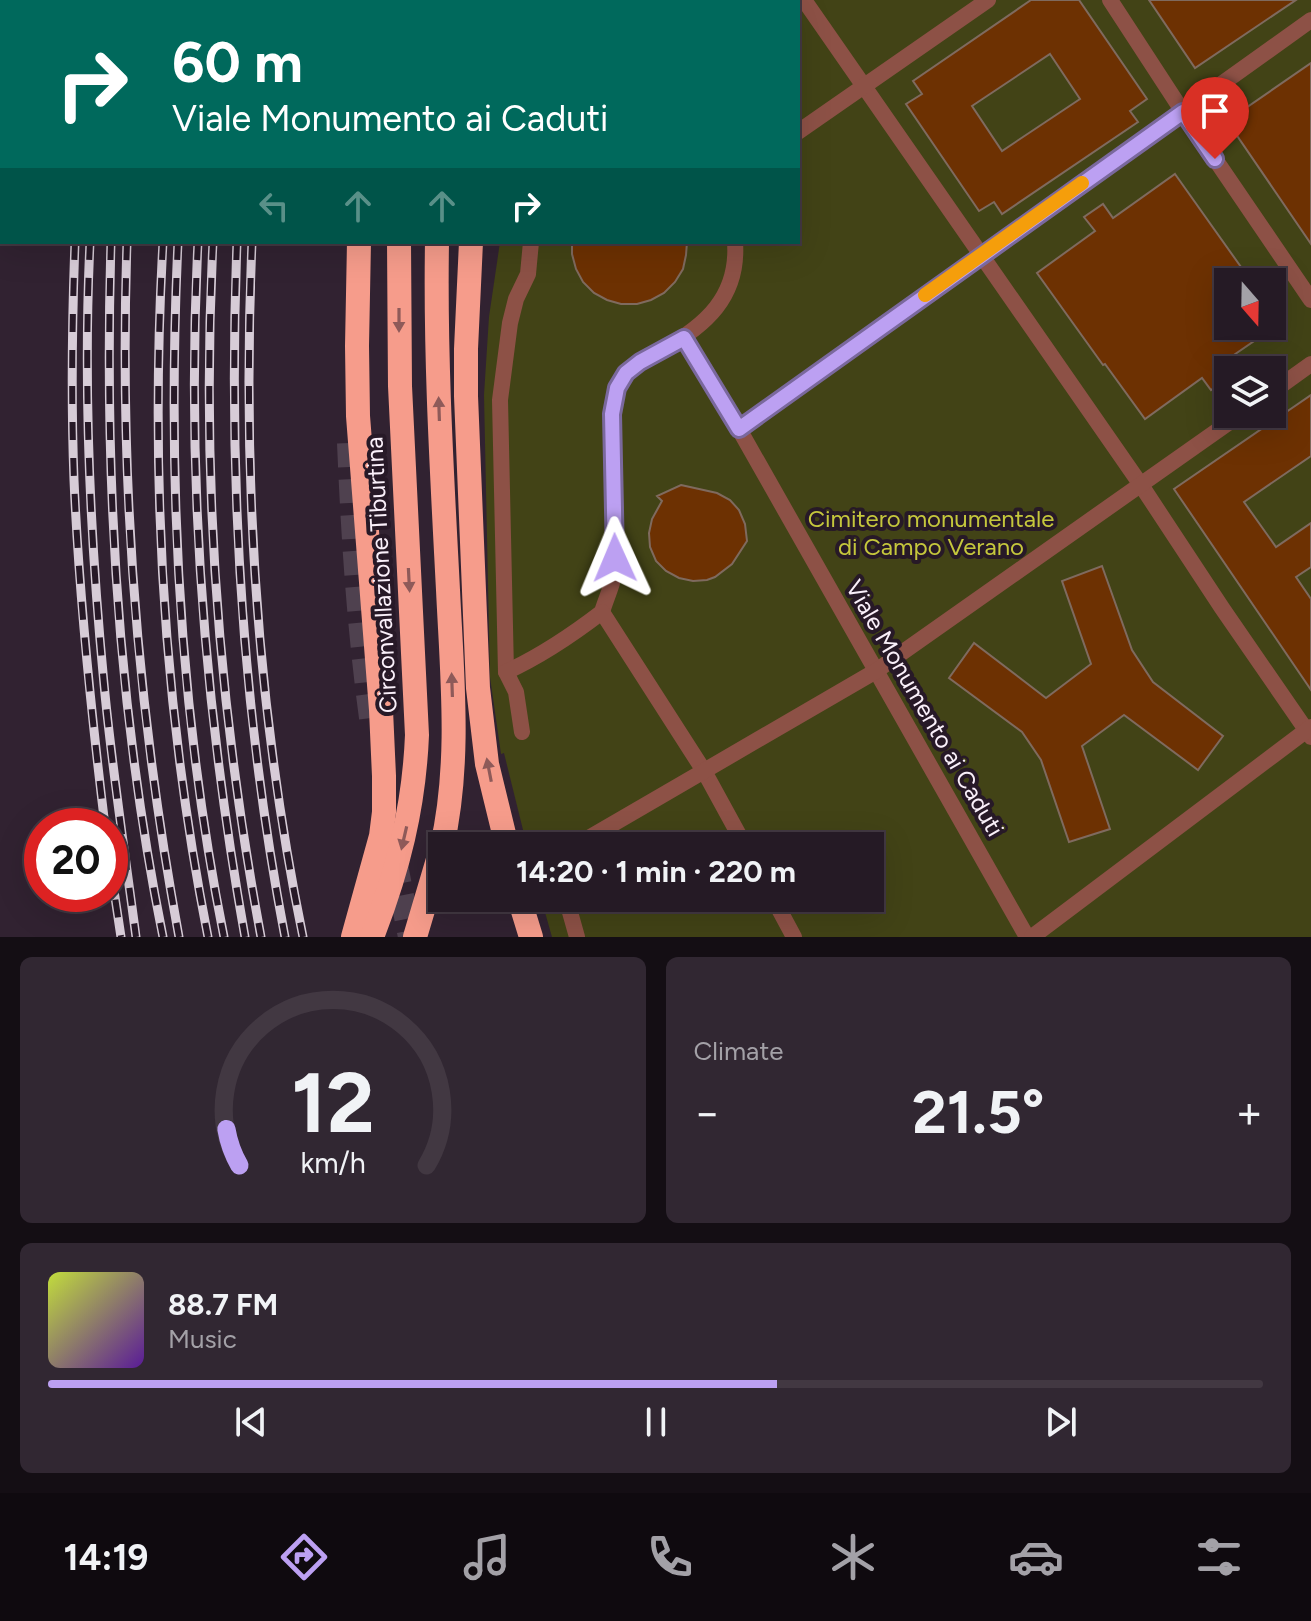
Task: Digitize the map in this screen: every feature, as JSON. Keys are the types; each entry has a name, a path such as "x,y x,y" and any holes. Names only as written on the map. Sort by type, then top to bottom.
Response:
{"highway":[{"path":"353,937 382,824 384,776 358,416 359,244"},
{"name":"Circonvallazione Tiburtina","path":"372,937 395,875 416,769 400,370 399,244"},
{"path":"437,244 438,384 453,728 444,832"},
{"path":"471,244 466,396 478,688 487,764 504,832"},
{"path":"415,937 428,893"},
{"path":"523,912 531,937"}],"lane":[{"path":"804,0 1309,732 1030,937"},
{"path":"800,131 988,0"},
{"path":"1110,0 1311,300"},
{"path":"739,429 1311,20"},
{"path":"522,732 516,692 506,672 500,400 510,323 516,299 528,274 531,244"},
{"path":"506,672 534,659 602,612 612,582 615,558 612,414 617,388 626,373 640,362 684,338 708,318 729,285 734,271 735,244"},
{"name":"Viale Monumento ai Caduti","path":"684,338 1030,937"},
{"path":"1286,382 1311,364"},
{"path":"599,832 876,671 1221,428"},
{"path":"602,612 704,771 737,832"},
{"path":"570,912 577,937"},
{"path":"781,912 794,937"}],"green space":[{"name":"Cimitero monumentale di Campo Verano","path":"800,0 1311,0 1311,937 552,937 545,912 884,912 884,832 524,832 504,753 501,754 490,677 484,395 489,317 500,244 800,244"}],"building":[{"path":"1031,0 1079,0 1147,99 1130,111 1138,122 1002,214 994,202 979,211 906,104 922,94 913,81","holes":["1050,54 1080,99 1002,151 972,106"]},
{"path":"1149,0 1296,0 1195,68"},
{"path":"1311,63 1311,244 1227,121"},
{"path":"1175,174 1241,267 1214,268 1214,340 1256,340 1232,356 1214,356 1214,388 1211,390 1202,378 1145,419 1037,273 1095,231 1084,217 1103,204 1113,218"},
{"path":"572,244 687,244 683,269 675,282 664,293 637,304 621,304 594,293 583,282 572,254"},
{"path":"1311,395 1311,456 1244,502 1276,547 1311,523 1311,567 1296,577 1311,599 1311,690 1174,489 1263,428 1286,428 1286,412"},
{"path":"681,485 717,493 730,500 745,524 747,541 732,564 707,580 679,578 666,571 656,561 650,547 652,519 662,501 657,496"},
{"path":"1102,566 1132,650 1153,682 1223,736 1198,770 1124,715 1082,746 1110,829 1069,842 1041,760 1022,732 949,678 974,643 1046,698 1091,664 1062,581"}],"tunnel":[{"path":"349,443 357,584 372,725"},
{"path":"395,860 410,937"}],"railway":[{"path":"75,244 72,391 76,523 103,808"},
{"path":"90,244 88,408 95,574 107,716 136,937"},
{"path":"111,244 110,416 117,591 134,765 163,937"},
{"path":"127,244 126,417 134,591 152,764 179,937"},
{"path":"163,244 158,416 164,591 180,765 208,937"},
{"path":"178,244 174,417 180,591 196,765 224,937"},
{"path":"198,244 195,417 202,591 219,764 245,937"},
{"path":"213,244 209,417 216,591 234,765 261,937"},
{"path":"237,244 235,417 241,591 258,765 285,937"},
{"path":"252,244 249,417 256,591 274,765 303,937"},
{"path":"117,912 121,937"}],"slow traffic":[{"path":"925,295 1082,183"}],"route":[{"path":"615,558 612,414 617,388 626,373 640,362 684,338 739,429 1183,112 1215,159"}]}
